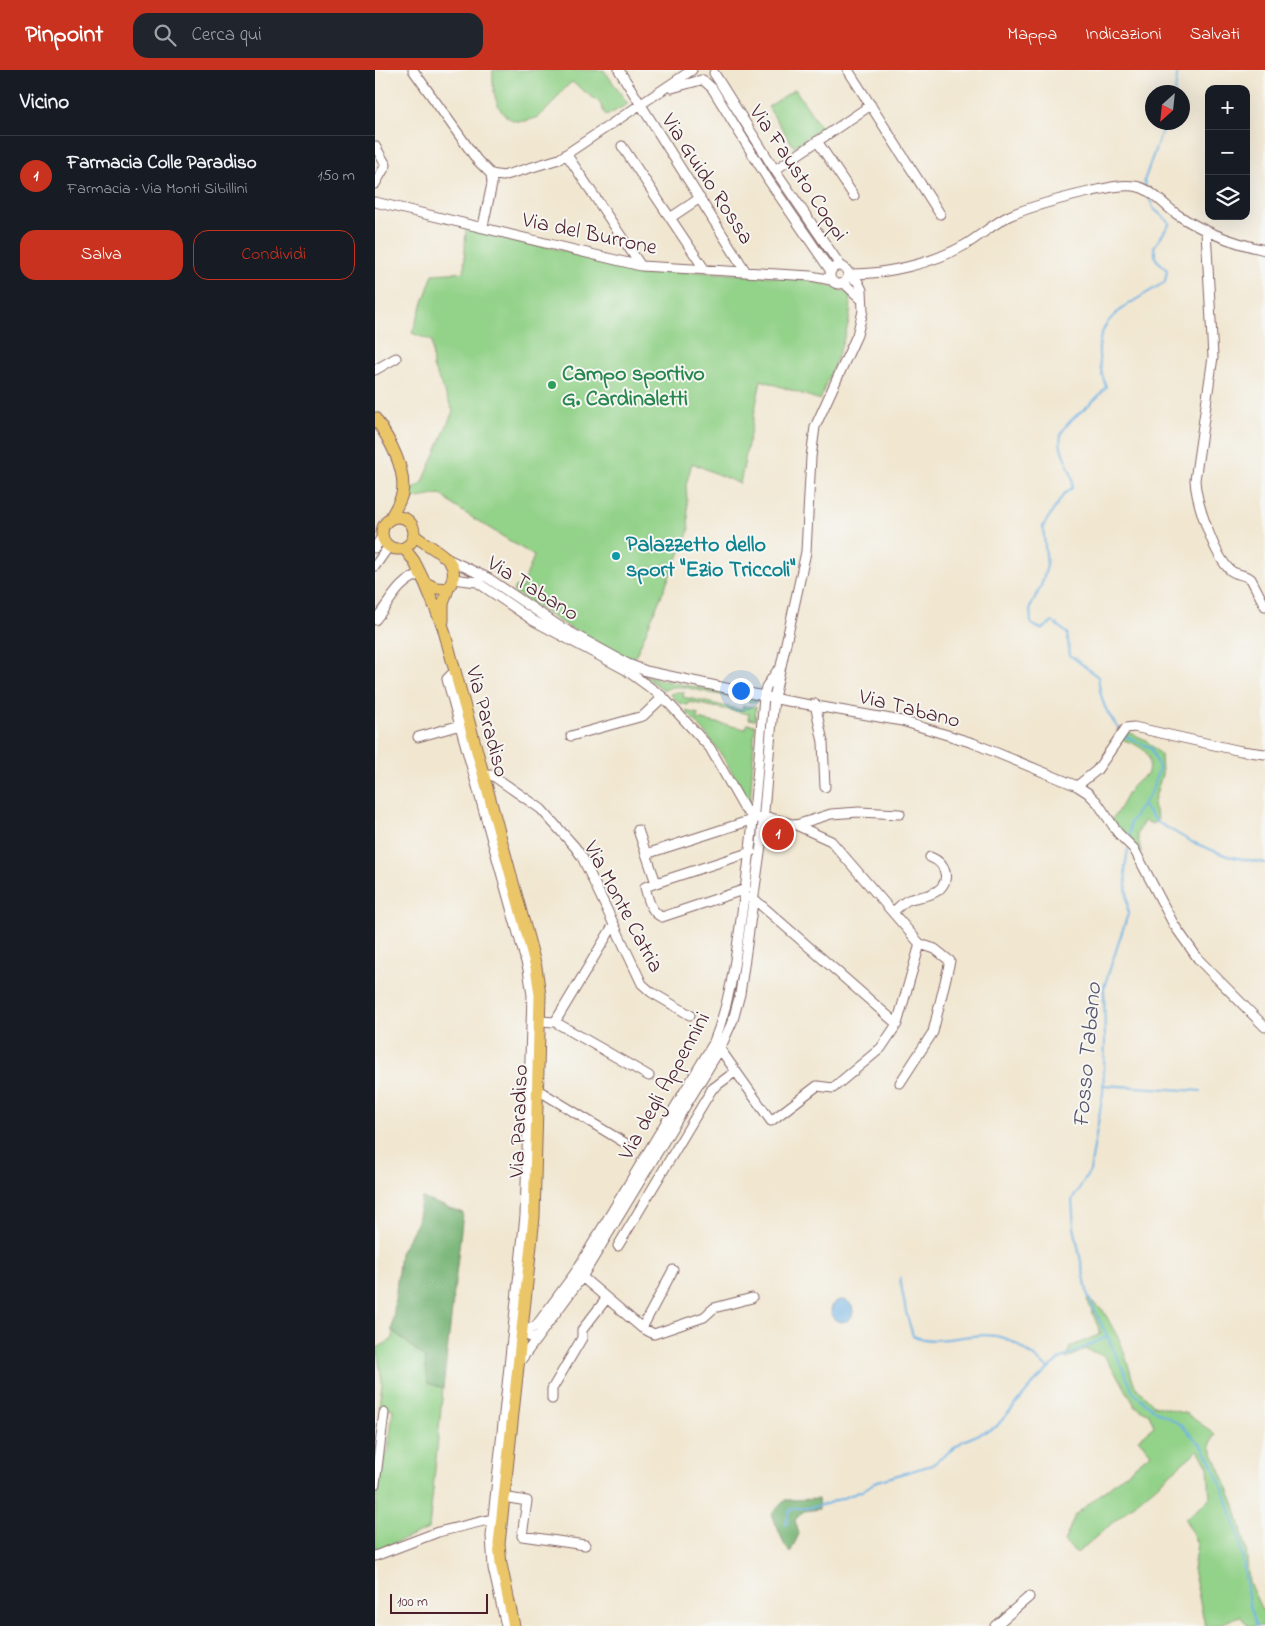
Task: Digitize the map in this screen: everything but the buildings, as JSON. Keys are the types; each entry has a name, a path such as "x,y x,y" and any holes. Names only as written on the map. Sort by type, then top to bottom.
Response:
{"main road":[{"path":"375,418 379,431 401,470 402,494 384,530"},
{"path":"375,517 384,530 414,560 443,627"},
{"path":"384,530 399,517 408,521 414,535 426,546 450,560 454,570 443,604 443,627"},
{"path":"403,548 411,543 414,535"},
{"path":"422,579 436,588 451,584"},
{"name":"Via Paradiso","path":"443,627 455,671 465,724 536,967 540,1021 538,1090 524,1312 503,1497 500,1550 514,1626"}],"street":[{"path":"413,70 477,160 491,174 503,176 527,170 567,155 693,70"},
{"name":"Via Guido Rossa","path":"619,70 631,87 639,106 746,272"},
{"name":"Via Fausto Coppi","path":"693,70 695,76 712,88 830,275"},
{"path":"848,70 940,214"},
{"name":"Via Fausto Coppi","path":"702,80 710,78 714,71 775,170 840,265"},
{"path":"667,89 702,80"},
{"path":"775,170 871,105"},
{"path":"817,141 854,196"},
{"path":"375,146 386,164 375,184"},
{"path":"622,146 705,270"},
{"path":"567,155 641,266"},
{"path":"483,226 492,184 491,174"},
{"path":"846,279 845,268 840,265 834,266 830,275 835,284 846,279 902,268 965,245 995,224 1012,215 1067,197 1115,187 1135,186 1142,188 1157,196 1177,214 1206,231 1228,240 1265,250"},
{"path":"670,218 700,198"},
{"name":"Via del Burrone","path":"375,202 483,226 641,266 811,276 830,275"},
{"path":"1206,231 1213,357 1195,480 1195,493 1202,515 1223,562 1234,573 1251,579 1265,606"},
{"name":"Via degli Appennini","path":"522,1332 536,1326 575,1273 733,1020 740,994 754,899 764,816 774,698 806,552 811,457 815,427 857,335 863,312 862,300 846,279"},
{"path":"375,370 396,358"},
{"path":"375,548 384,530"},
{"path":"375,566 384,530"},
{"name":"Via Tabano","path":"450,560 488,578 541,615 628,664 659,675 774,698 869,713 938,731 973,743 1077,786 1088,793 1104,810 1124,841 1134,849 1174,925 1199,960 1265,1027"},
{"path":"375,620 394,591 408,578 422,579"},
{"name":"Via Tabano","path":"451,584 477,582 534,621 626,670 663,697 710,748 744,808 754,818"},
{"path":"764,696 766,687 780,665"},
{"name":"Via degli Appennini","path":"518,1364 582,1277 717,1046 731,992 751,852 764,696"},
{"path":"571,736 643,716 663,697"},
{"path":"815,704 823,742 825,787"},
{"path":"418,737 465,724"},
{"path":"1077,786 1097,770 1126,728 1142,727 1241,751 1265,754"},
{"path":"479,775 528,969 532,995 529,1217 492,1519 491,1550 506,1626"},
{"name":"Via Monte Catria","path":"479,775 492,776 541,809 575,847 642,984 651,992 690,1015"},
{"path":"796,825 831,814 859,812 900,814"},
{"path":"646,854 764,816 796,825 831,841 920,944 935,948 951,961 933,1032 900,1083"},
{"path":"638,830 656,883"},
{"path":"751,852 645,887 652,908 658,916 666,916 745,893 897,1024"},
{"path":"893,912 906,901 933,894 941,887 946,876 945,868 939,860 929,857"},
{"path":"555,1022 613,924"},
{"path":"717,1046 771,1121 817,1086 833,1088 881,1048 897,1024 920,944"},
{"path":"540,1021 555,1022 649,1076"},
{"path":"618,1246 713,1089 736,1071"},
{"path":"538,1090 625,1143"},
{"path":"642,1328 673,1270"},
{"path":"582,1277 642,1328 654,1334 704,1317 714,1308 751,1298"},
{"path":"552,1399 552,1389 582,1338 582,1330 607,1298"},
{"path":"524,1312 535,1319 542,1319"},
{"path":"522,1332 532,1338 539,1335"},
{"path":"375,1484 383,1413"},
{"path":"503,1497 527,1501 522,1536 585,1545"},
{"path":"375,1556 438,1532 492,1519"},
{"path":"995,1626 1029,1597"}],"green space":[{"path":"493,70 604,70 628,104 606,116 600,103 572,82 539,116 521,121 512,120 499,108 494,89"},
{"path":"795,89 821,128 794,147 768,107"},
{"path":"466,227 634,268 797,278 818,282 849,293 851,304 850,317 836,362 820,400 761,380 740,484 692,463 686,485 689,531 633,662 560,622 513,591 516,586 521,589 534,556 454,506 441,494 412,499 409,493 423,482 453,411 433,367 432,341 412,333 433,274 464,272"},
{"path":"639,672 656,679 756,699 756,703 684,687 672,687 664,690"},
{"path":"684,692 683,697 742,710 743,706 756,707 755,720 748,719 749,714 689,702 688,705 679,703 670,694"},
{"path":"685,711 698,714 697,719 746,729 747,724 755,725 750,805 714,743"},
{"path":"1126,731 1146,740 1161,755 1162,774 1153,805 1158,819 1154,824 1144,821 1137,834 1141,852 1132,846 1112,819 1130,789 1147,775 1149,767 1148,755 1145,751 1135,744 1121,739"},
{"path":"422,1198 463,1213 443,1388 428,1383 425,1358 392,1330 400,1253 416,1225"},
{"path":"1087,1299 1103,1310 1121,1343 1135,1386 1154,1405 1187,1414 1215,1434 1210,1446 1235,1505 1246,1548 1249,1583 1265,1616 1265,1626 1248,1626 1240,1616 1215,1626 1205,1626 1193,1569 1197,1544 1185,1519 1210,1499 1208,1466 1198,1450 1077,1553 1064,1542 1075,1515 1151,1453 1138,1439 1154,1426 1149,1414 1135,1406 1104,1356 1086,1349 1066,1359 1070,1347 1101,1334"},
{"path":"392,1330 425,1358 428,1383 443,1388 429,1529 375,1551 375,1511 381,1458 388,1453 393,1409 379,1406 382,1382 377,1348 393,1339"},
{"path":"818,1499 819,1509 804,1511 795,1520 799,1534 790,1553 784,1544 772,1514 785,1500"}],"water":[{"path":"842,1300 850,1303 853,1311 850,1319 842,1322 834,1319 831,1311 834,1303"}],"waterway":[{"name":"Fosso Tabano","path":"1176,85 1178,70"},
{"name":"Fosso Tabano","path":"1146,187 1144,181 1162,130"},
{"name":"Fosso Tabano","path":"1121,731 1105,706 1098,677 1070,655 1067,633 1053,622 1041,629 1031,624 1030,608 1041,586 1047,566 1043,526 1064,494 1072,488 1071,473 1060,444 1061,436 1068,424 1096,399 1106,387 1100,365 1099,347 1102,333 1109,321 1119,311 1165,282 1167,270 1156,259 1154,247 1170,223 1153,208 1149,196"},
{"name":"Fosso Tabano","path":"1124,735 1151,748 1159,768 1152,791 1130,823 1130,839"},
{"path":"1142,805 1157,822 1192,842 1227,856 1265,863"},
{"name":"Fosso Tabano","path":"1128,849 1125,868 1128,914 1104,987 1105,1041 1103,1093 1090,1171 1072,1200 1074,1227 1088,1296 1134,1393 1153,1409 1181,1425 1202,1446 1211,1461 1225,1494 1240,1541 1249,1603 1257,1626"},
{"path":"1103,1085 1201,1091"},
{"path":"900,1278 906,1312 913,1336 934,1340 979,1335 1001,1337 1020,1346 1049,1369"},
{"path":"786,1525 789,1511 795,1508 809,1508 826,1504 862,1491 877,1481 932,1465 963,1441 996,1427 1035,1382 1058,1360 1106,1337"}],"place":[{"name":"Campo sportivo G. Cardinaletti","path":"552,385"},
{"name":"Palazzetto dello sport \"Ezio Triccoli\"","path":"616,556"},
{"name":"Farmacia Colle Paradiso","path":"778,834"}]}
